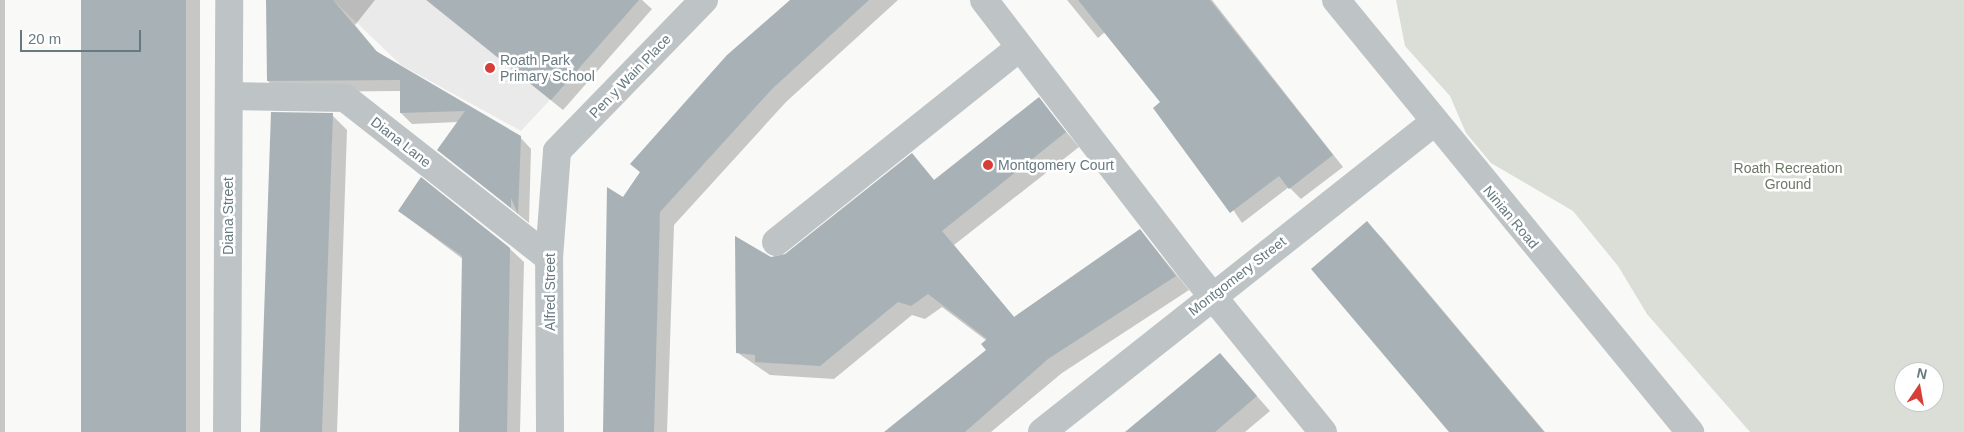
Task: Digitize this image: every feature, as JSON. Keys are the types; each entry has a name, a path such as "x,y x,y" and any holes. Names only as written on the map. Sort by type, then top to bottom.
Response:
{"street":[{"name":"Diana Street","path":"227,432 229,0"},
{"name":"Pen y Wain Place","path":"557,151 704,0"},
{"path":"984,0 1212,295 1323,432"},
{"name":"Ninian Road","path":"1336,0 1433,124 1690,432"},
{"path":"776,242 1020,47"},
{"name":"Diana Lane","path":"229,96 345,98 549,258"},
{"name":"Montgomery Street","path":"1042,432 1212,295 1433,124"},
{"name":"Alfred Street","path":"550,432 549,258 557,151"}],"shaded area":[{"name":"Roath Park Primary School","path":"333,0 586,0 564,61 577,71 521,131 401,65"}],"green space":[{"name":"Roath Recreation Ground","path":"1396,0 1964,0 1964,432 1750,432 1647,314 1618,266 1573,211 1491,163 1466,133 1450,96 1405,46"}],"building":[{"path":"81,0 186,0 186,432 81,432"},
{"path":"266,0 333,0 376,51 521,136 518,214 511,198 511,208 437,150 465,111 400,113 400,80 267,81"},
{"path":"427,0 639,0 551,100"},
{"path":"790,0 869,0 772,89 660,212 654,432 603,432 607,187 623,197 640,172 630,164 727,55"},
{"path":"1078,0 1210,0 1333,155 1289,189 1279,176 1230,213 1153,108 1160,102"},
{"path":"1039,97 1066,132 942,231 1014,317 1140,229 1176,276 1048,359 965,432 884,432 986,350 981,344 987,339 928,294 911,306 898,302 820,366 755,362 755,355 736,353 735,236 771,257 785,254 912,153 934,180"},
{"path":"271,112 333,113 322,432 260,432"},
{"path":"421,177 510,248 507,432 459,432 462,256 398,211"},
{"path":"1367,221 1544,432 1449,432 1311,269"},
{"path":"1220,353 1257,396 1215,432 1125,432"}],"place":[{"name":"Roath Park Primary School","path":"490,68"},
{"name":"Montgomery Court","path":"988,165"}]}
